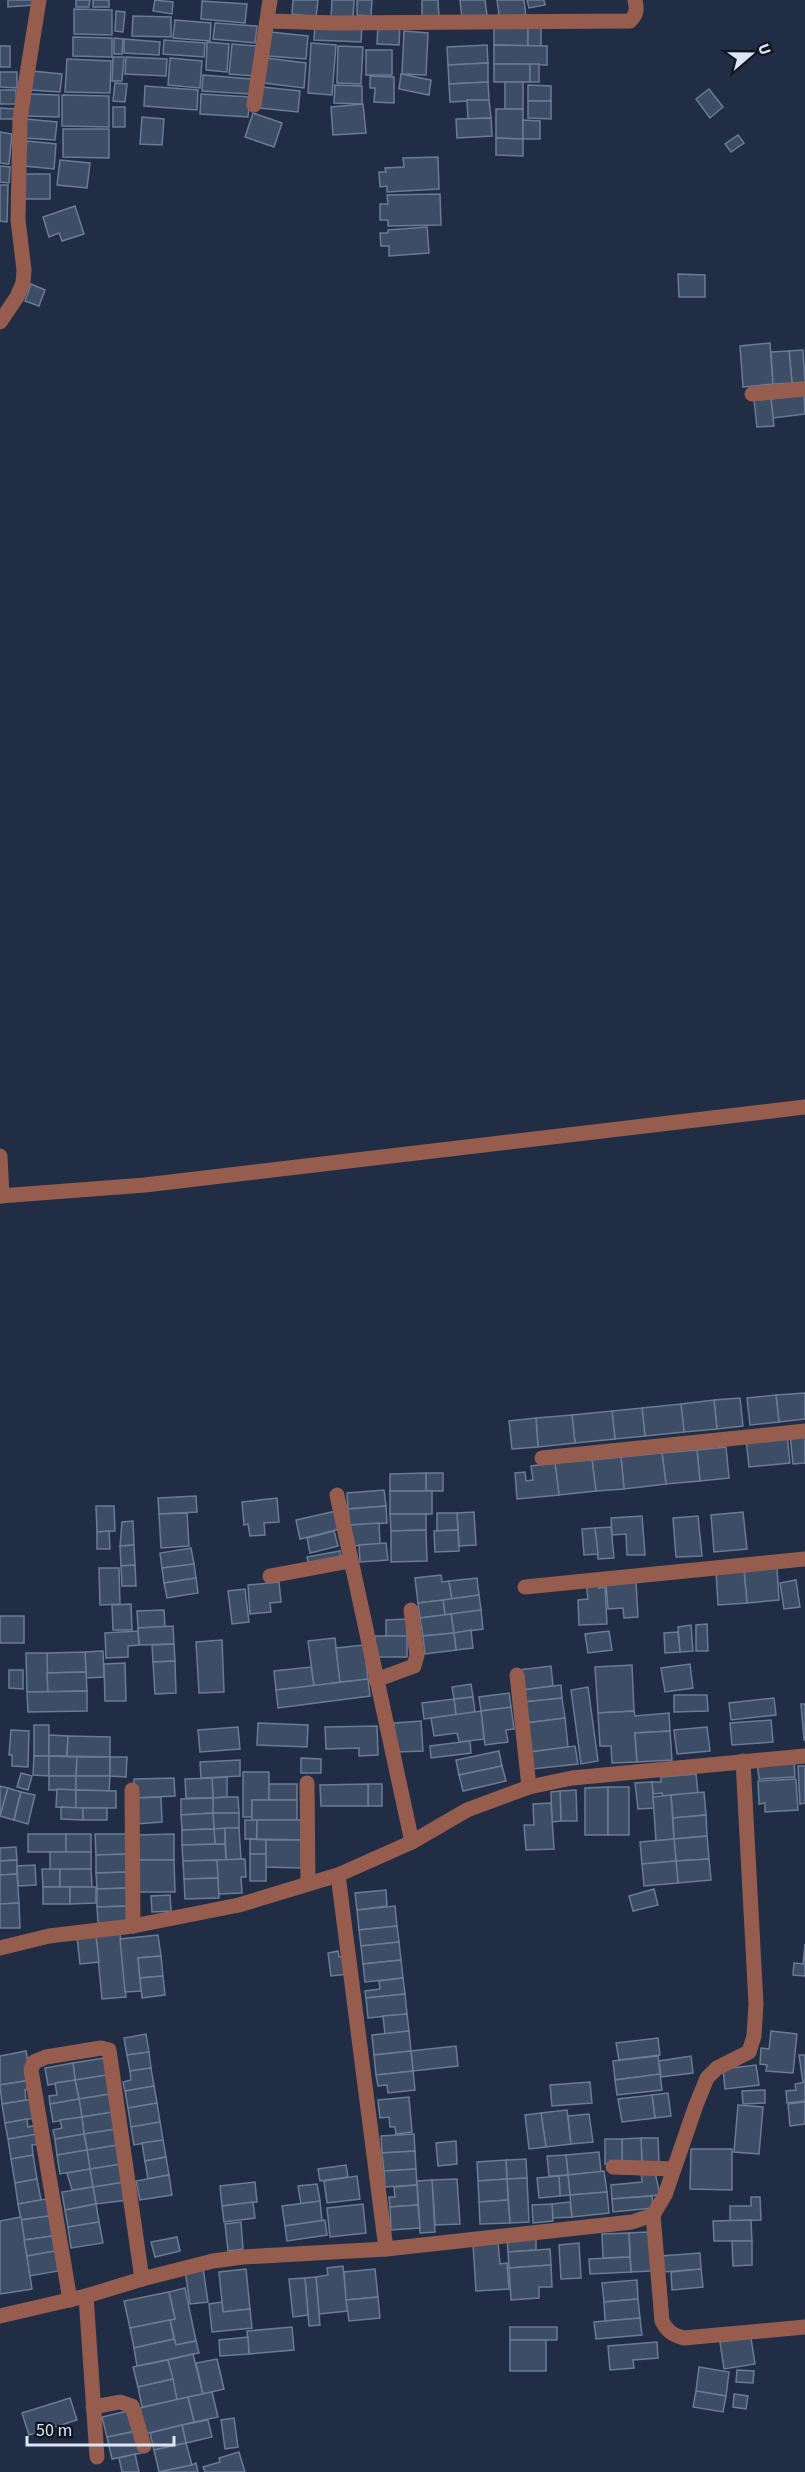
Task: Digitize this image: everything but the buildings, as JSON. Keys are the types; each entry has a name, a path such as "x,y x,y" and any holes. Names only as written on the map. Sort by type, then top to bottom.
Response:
{"street":[{"path":"0,322 17,297 23,283 24,270 18,220 20,118 39,0"},
{"path":"254,105 270,0"},
{"path":"268,21 383,23 630,21 637,9 635,0"},
{"path":"752,394 805,389"},
{"path":"0,1156 1,1196 145,1185 805,1107"},
{"path":"542,1458 805,1431"},
{"path":"337,1495 412,1842"},
{"path":"525,1587 805,1559"},
{"path":"270,1576 350,1561"},
{"path":"376,1680 414,1665 417,1656 411,1611"},
{"path":"517,1675 529,1787"},
{"path":"0,1948 49,1936 133,1926 239,1905 338,1875 412,1842 467,1810 529,1787 572,1778 805,1756"},
{"path":"743,1761 756,2004 754,2036 749,2052 717,2068 707,2078 664,2195 653,2215 662,2321 666,2330 684,2338 805,2327"},
{"path":"307,1783 308,1883"},
{"path":"132,1790 133,1926"},
{"path":"338,1875 386,2248"},
{"path":"70,2300 31,2070 34,2062 46,2057 101,2048 109,2050 142,2278"},
{"path":"613,2167 673,2169"},
{"path":"0,2316 86,2296 184,2267 243,2257 386,2248 632,2222 653,2215"},
{"path":"86,2296 97,2457"},
{"path":"93,2407 120,2402 132,2406 144,2446"}]}
